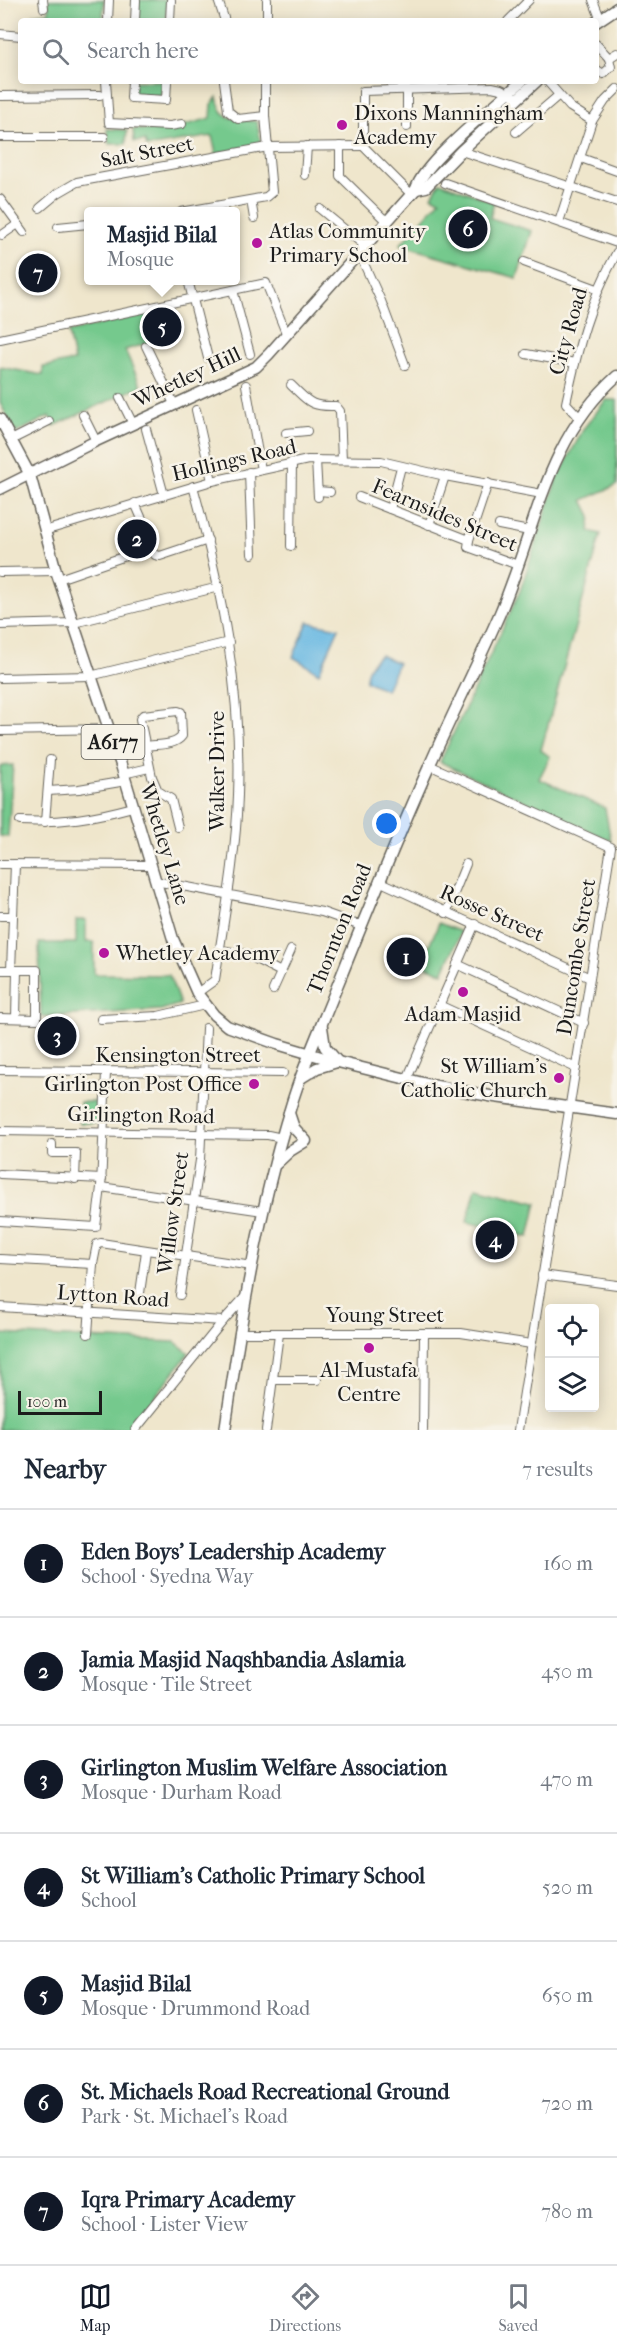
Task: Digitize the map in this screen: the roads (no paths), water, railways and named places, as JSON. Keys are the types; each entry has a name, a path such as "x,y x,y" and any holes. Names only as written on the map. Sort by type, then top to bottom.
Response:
{"main road":[{"path":"599,19 617,8"},
{"path":"414,191 426,187 513,96 520,84"},
{"path":"414,191 419,178 452,143 532,84"},
{"name":"Whetley Hill","path":"0,489 96,441 256,367 414,191"},
{"name":"Thornton Road","path":"225,1430 245,1297 263,1211 289,1113 309,1054 429,765 500,613 561,447 580,418 617,376"},
{"name":"A6177","path":"0,419 30,475"},
{"name":"Whetley Lane","path":"30,475 57,575 125,777 173,939 197,993 205,1005 227,1026 309,1054"},
{"path":"301,1078 317,1068 338,1062 325,1047 321,1024"},
{"name":"A6177","path":"309,1054 475,1094 617,1114"},
{"path":"275,1165 290,1151 306,1141 294,1128 289,1113"}],"street":[{"path":"108,18 109,0"},
{"path":"135,18 136,0"},
{"path":"170,18 171,0"},
{"path":"218,0 224,18"},
{"path":"267,0 267,18"},
{"path":"511,18 529,0"},
{"path":"593,0 598,18"},
{"path":"0,34 18,36"},
{"path":"599,46 613,56 611,67 603,74 599,71"},
{"path":"106,84 109,123 170,126 182,124"},
{"path":"132,84 131,98 170,100 167,84"},
{"path":"224,84 228,111 238,119 265,116"},
{"path":"210,207 266,197 272,192 265,116 265,84"},
{"path":"414,191 363,146 363,91 393,85 408,89 429,85 492,84 513,96"},
{"path":"550,84 578,114 592,121"},
{"path":"407,128 408,89"},
{"path":"559,222 592,121 616,92"},
{"path":"0,96 100,94"},
{"path":"516,132 559,95"},
{"path":"0,137 104,136"},
{"path":"305,175 307,146"},
{"path":"340,146 340,176 386,221"},
{"name":"Salt Street","path":"40,208 58,193 77,182 268,147 363,146"},
{"path":"461,151 617,202"},
{"path":"581,158 617,171"},
{"path":"445,183 617,243"},
{"path":"0,199 24,232"},
{"path":"250,200 254,218"},
{"path":"320,209 362,249 405,365"},
{"path":"2,235 18,224"},
{"path":"58,227 84,224"},
{"name":"City Road","path":"580,418 566,403 585,322 597,289 617,252"},
{"path":"524,262 597,289"},
{"path":"0,339 266,283 286,333"},
{"path":"189,285 208,358"},
{"path":"233,290 250,354"},
{"path":"146,346 174,404"},
{"path":"526,354 575,363"},
{"path":"246,385 261,470"},
{"path":"291,385 312,404 336,406 340,411 342,460"},
{"path":"120,398 133,424"},
{"path":"196,410 212,481"},
{"path":"83,415 96,441"},
{"path":"12,440 48,421"},
{"path":"146,429 164,495"},
{"path":"286,433 306,431"},
{"path":"316,460 318,494 330,492"},
{"name":"Hollings Road","path":"44,531 212,481 292,462 316,460 381,461 445,476 542,494"},
{"path":"291,546 292,462"},
{"path":"390,509 402,467"},
{"path":"249,472 252,554"},
{"path":"429,525 445,476"},
{"path":"469,540 488,483"},
{"name":"Walker Drive","path":"194,486 219,587 229,642 238,742 235,847 220,950 215,980 197,993"},
{"name":"Fearnsides Street","path":"359,497 469,540 468,547 518,565"},
{"path":"135,503 151,540 149,548"},
{"path":"499,525 529,531"},
{"path":"149,548 155,555 160,556 208,540"},
{"path":"0,572 57,575 149,548"},
{"path":"0,625 74,623 219,587"},
{"path":"0,678 90,676 229,642"},
{"path":"145,746 180,740 181,712 143,715 140,719 149,768 158,791 171,799 178,827"},
{"path":"0,731 109,729"},
{"path":"45,822 51,760"},
{"name":"Duncombe Street","path":"429,765 611,847 518,1430"},
{"path":"48,791 79,789 149,768"},
{"path":"20,821 45,822 93,818 133,807"},
{"path":"0,864 150,865"},
{"path":"15,864 13,916 16,1018"},
{"path":"446,913 466,864"},
{"path":"155,881 322,912 361,926"},
{"name":"Rosse Street","path":"379,881 590,978"},
{"path":"0,916 13,916"},
{"path":"407,1079 475,924"},
{"path":"220,950 246,954 281,972"},
{"path":"273,990 291,950"},
{"path":"457,964 584,1023"},
{"path":"0,970 37,970 37,1019 0,1018"},
{"path":"100,1019 158,1016 205,1005"},
{"path":"439,1005 576,1068"},
{"name":"Willow Street","path":"180,1295 195,1201 202,1134 206,1028"},
{"name":"Kensington Street","path":"0,1070 106,1073 283,1073"},
{"path":"0,1221 93,1228 98,1223 106,1073"},
{"name":"Girlington Road","path":"0,1131 268,1135 282,1138"},
{"path":"52,1144 52,1153 76,1153 75,1179"},
{"path":"0,1174 75,1179 263,1211"},
{"path":"88,1334 95,1248 101,1243 252,1266"},
{"path":"140,1293 146,1251"},
{"path":"0,1259 93,1264"},
{"path":"542,1275 617,1285"},
{"path":"136,1429 223,1320 245,1297"},
{"name":"Lytton Road","path":"0,1306 223,1320"},
{"name":"Young Street","path":"239,1333 461,1333 531,1344"},
{"path":"266,1430 279,1334"},
{"path":"423,1430 424,1334"},
{"path":"273,1380 317,1380"},
{"path":"136,1429 147,1430"}],"water":[{"path":"308,622 339,628 319,673 293,657"},
{"path":"380,655 398,663 386,690 366,681 370,666"}],"place":[{"name":"Dixons Manningham Academy","path":"342,125"},
{"name":"St. Michaels Road Recreational Ground","path":"468,229"},
{"name":"Atlas Community Primary School","path":"257,243"},
{"name":"Iqra Primary Academy","path":"38,273"},
{"name":"Masjid Bilal","path":"162,327"},
{"name":"Jamia Masjid Naqshbandia Aslamia","path":"137,539"},
{"name":"Whetley Academy","path":"104,953"},
{"name":"Eden Boys' Leadership Academy","path":"406,957"},
{"name":"Adam Masjid","path":"463,992"},
{"name":"Girlington Muslim Welfare Association","path":"57,1036"},
{"name":"St William's Catholic Church","path":"559,1078"},
{"name":"Girlington Post Office","path":"254,1084"},
{"name":"St William's Catholic Primary School","path":"495,1240"},
{"name":"Al-Mustafa Centre","path":"369,1348"}]}
